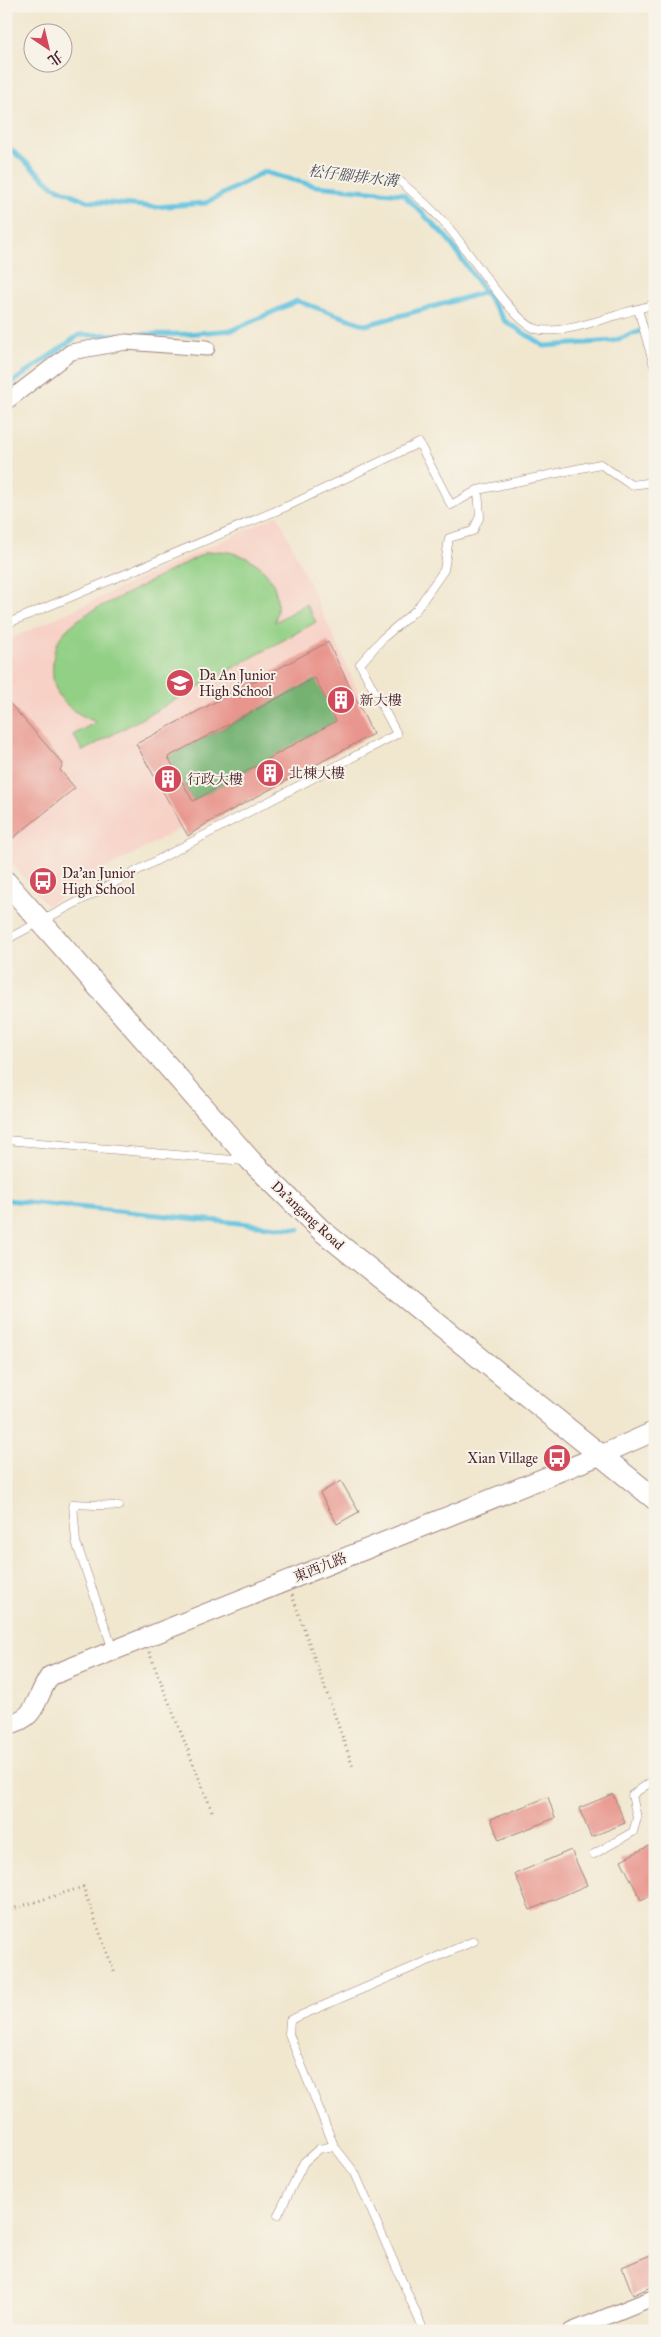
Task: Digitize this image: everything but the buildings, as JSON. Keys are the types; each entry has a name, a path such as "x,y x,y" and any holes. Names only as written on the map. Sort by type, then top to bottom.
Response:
{"main road":[{"name":"Da’angang Road","path":"6,882 40,923 251,1161 320,1230 655,1499"}],"street":[{"path":"6,402 71,352 126,342 207,348"},
{"name":"東西九路","path":"6,1724 22,1722 32,1712 41,1690 50,1676 601,1455 655,1431"},
{"path":"571,2331 655,2297"}],"lane":[{"path":"395,177 422,200 452,232 516,314 534,328 556,331 639,312 655,304"},
{"path":"639,312 655,369"},
{"path":"6,624 290,505 419,443 451,505 478,490 600,464 631,485 655,482"},
{"path":"6,942 397,734 360,664 383,638 416,610 444,570 449,538 473,530 480,516 478,490"},
{"path":"6,1140 251,1161"},
{"path":"113,1650 76,1542 73,1504 119,1506"},
{"path":"594,1854 634,1832 637,1818 632,1795 655,1780"},
{"path":"424,2331 355,2173 334,2146 288,2034 290,2020 474,1941"},
{"path":"278,2214 304,2162 319,2149 334,2146"}],"path":[{"path":"286,1581 353,1768"},
{"path":"144,1638 212,1812"},
{"path":"6,1911 83,1887 115,1974"}],"shaded area":[{"name":"Da An Junior High School","path":"278,515 373,724 85,880 47,906 6,856 6,641"}],"green space":[{"path":"221,551 247,558 266,573 273,583 276,595 275,622 306,604 316,622 83,751 73,735 96,722 74,711 58,694 53,673 54,655 59,639 68,628 83,616 207,552"},
{"path":"316,679 337,721 193,801 168,757"}],"waterway":[{"name":"松仔腳排水溝","path":"6,145 53,186 87,201 155,207 206,203 264,172 315,186 403,194 447,238 505,321 544,346 613,341 655,326"},
{"path":"6,387 79,335 186,334 233,330 297,301 366,325 486,292"},
{"path":"6,1200 299,1229"}],"place":[{"name":"Da An Junior High School","path":"180,683"},
{"name":"新大樓","path":"341,700"},
{"name":"北棟大樓","path":"270,773"},
{"name":"行政大樓","path":"168,779"},
{"name":"Da'an Junior High School","path":"43,881"},
{"name":"Xian Village","path":"557,1458"}]}
